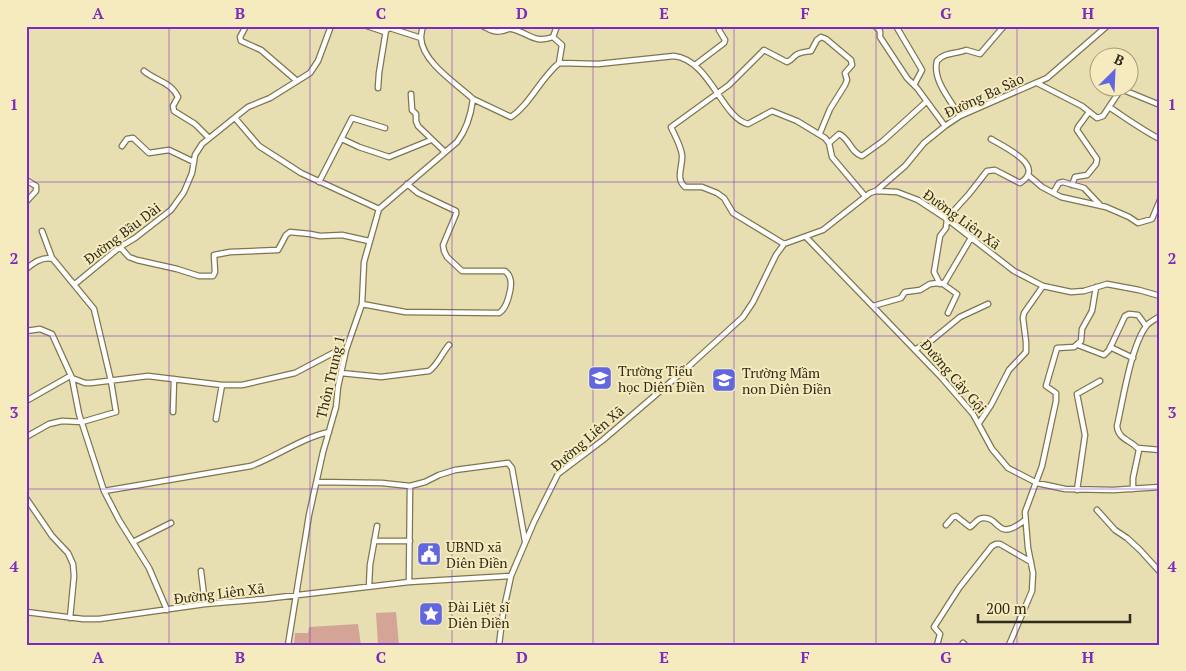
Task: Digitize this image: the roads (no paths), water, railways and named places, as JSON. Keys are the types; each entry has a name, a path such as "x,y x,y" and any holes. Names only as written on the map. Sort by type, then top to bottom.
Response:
{"street":[{"path":"246,26 240,37 241,41 261,50 297,81"},
{"name":"Đường Bầu Dài","path":"75,284 176,204 187,185 198,148 209,138 252,104 270,98 310,73 315,66 331,26"},
{"path":"368,26 385,32"},
{"path":"423,26 421,38 430,60 474,99 511,117 522,110 551,69 559,63 598,64 674,56 682,57 695,65 730,110 744,123 748,124 772,111 780,113 820,133 829,144 832,157 865,196"},
{"path":"483,26 494,32 511,28 538,40 553,37 557,26"},
{"path":"875,26 880,31 884,43 900,68 945,126"},
{"path":"896,26 922,70 914,85"},
{"path":"960,116 940,83 936,70 937,61 943,56 958,54 966,50 980,54 1004,26"},
{"name":"Đường Ba Sào","path":"876,191 905,166 924,142 945,126 960,116 1037,83 1060,69 1107,26"},
{"path":"378,88 385,32 390,28 421,38"},
{"path":"695,65 724,43 725,40 719,30"},
{"path":"553,37 562,45 559,63"},
{"path":"784,244 733,213 724,198 718,193 702,187 685,187 681,184 682,154 671,128 729,85 764,50 787,62 800,53 811,51 817,40 821,37 851,60 852,64 845,73 847,80 845,85 830,109 820,133"},
{"path":"144,71 174,90 178,97 173,106 174,111 195,124 209,138"},
{"path":"1037,83 1082,106 1097,118 1100,118 1121,89 1160,104"},
{"path":"411,94 412,110 416,114 418,126 445,152"},
{"path":"235,118 259,146 301,173 379,209 457,142 465,131 474,99"},
{"path":"829,144 839,134 843,136 858,155 862,156 883,141 926,102"},
{"path":"1109,107 1136,123 1149,134 1160,139"},
{"path":"1072,185 1075,177 1087,175 1096,164 1097,159 1077,130 1089,112"},
{"path":"319,182 352,118 386,128"},
{"path":"122,146 127,139 133,138 149,153 169,150 194,162"},
{"path":"948,313 958,294 941,283 934,272 940,236 946,228 947,219 987,171 995,170 1020,183 1028,176 1029,167 1025,161 991,138"},
{"path":"342,139 359,148 389,157 431,140"},
{"path":"1028,176 1053,193 1071,200 1120,212 1138,223 1152,219 1160,200"},
{"path":"26,180 36,186 36,192 26,202"},
{"path":"1053,193 1059,183 1063,182 1084,188 1101,206"},
{"path":"362,304 417,312 499,313 505,308 511,282 509,274 505,271 465,272 459,269 447,256 443,245 456,211 418,193 407,184"},
{"name":"Đường Liên Xã","path":"26,612 70,618 99,619 155,610 369,586 511,576 525,541 558,474 610,434 688,368 743,317 753,302 776,255 784,244 806,237 828,226 865,196 876,191 907,194 918,200 947,219 1014,271 1042,286 1071,292 1084,291 1108,284 1160,296"},
{"name":"Thôn Trung 1","path":"288,645 309,515 336,407 346,350 362,304 364,262 379,209"},
{"path":"26,437 49,424 62,421 82,422 116,412 111,381 94,309 52,258 42,231"},
{"path":"120,247 129,257 136,260 195,275 211,276 215,272 214,254 278,250 286,235 290,232 320,236 342,235 369,241"},
{"name":"Đường Cây Gội","path":"806,237 916,349 969,409 979,423 992,449 1002,462 1018,474 1037,483 1077,490 1160,487"},
{"path":"873,306 901,298 905,292 920,290 927,286 941,283 972,238"},
{"path":"26,269 34,262 52,258"},
{"path":"979,423 991,405 1009,370 1024,355 1026,342 1024,313 1042,286"},
{"path":"1078,345 1081,341 1083,325 1092,311 1096,287"},
{"path":"916,349 932,340 960,317 988,304"},
{"path":"1009,645 1032,591 1033,580 1025,520 1027,504 1037,483 1057,396 1046,386 1057,348 1078,345 1104,355 1125,316 1129,314 1138,315 1146,326"},
{"path":"1160,316 1146,326 1138,344 1117,426 1122,438 1138,448 1160,450"},
{"path":"26,331 40,329 52,334 71,377 82,422 104,491 119,520 154,576 167,610"},
{"path":"341,373 381,377 429,371 450,345"},
{"path":"1110,347 1133,358"},
{"path":"71,377 85,383 148,376 242,386 289,375 335,352 346,350"},
{"path":"26,401 71,377"},
{"path":"173,412 174,379"},
{"path":"1077,490 1085,435 1084,422 1077,394 1100,382"},
{"path":"216,419 222,385"},
{"path":"104,491 251,466 263,462 312,436 329,432"},
{"path":"1133,489 1138,448"},
{"path":"317,482 382,483 410,486 455,470 508,463 512,468 525,541"},
{"path":"409,582 410,486"},
{"path":"26,498 52,536 68,554 73,564 74,576 70,618"},
{"path":"1097,510 1115,530 1140,550 1160,572"},
{"path":"946,525 956,516 970,527 979,518 983,518 1007,530 1025,520"},
{"path":"134,542 171,523"},
{"path":"369,586 370,565 377,526"},
{"path":"374,541 410,542"},
{"path":"937,645 940,634 934,628 959,588 992,546 999,544 1031,562"},
{"path":"201,571 205,604"},
{"path":"499,645 503,613 511,576"}],"place":[{"name":"Trường Tiểu học Diên Điền","path":"600,378"},
{"name":"Trường Mầm non Diên Điền","path":"724,380"},
{"name":"UBND xã Diên Điền","path":"429,554"},
{"name":"Đài Liệt sĩ Diên Điền","path":"431,614"}]}
